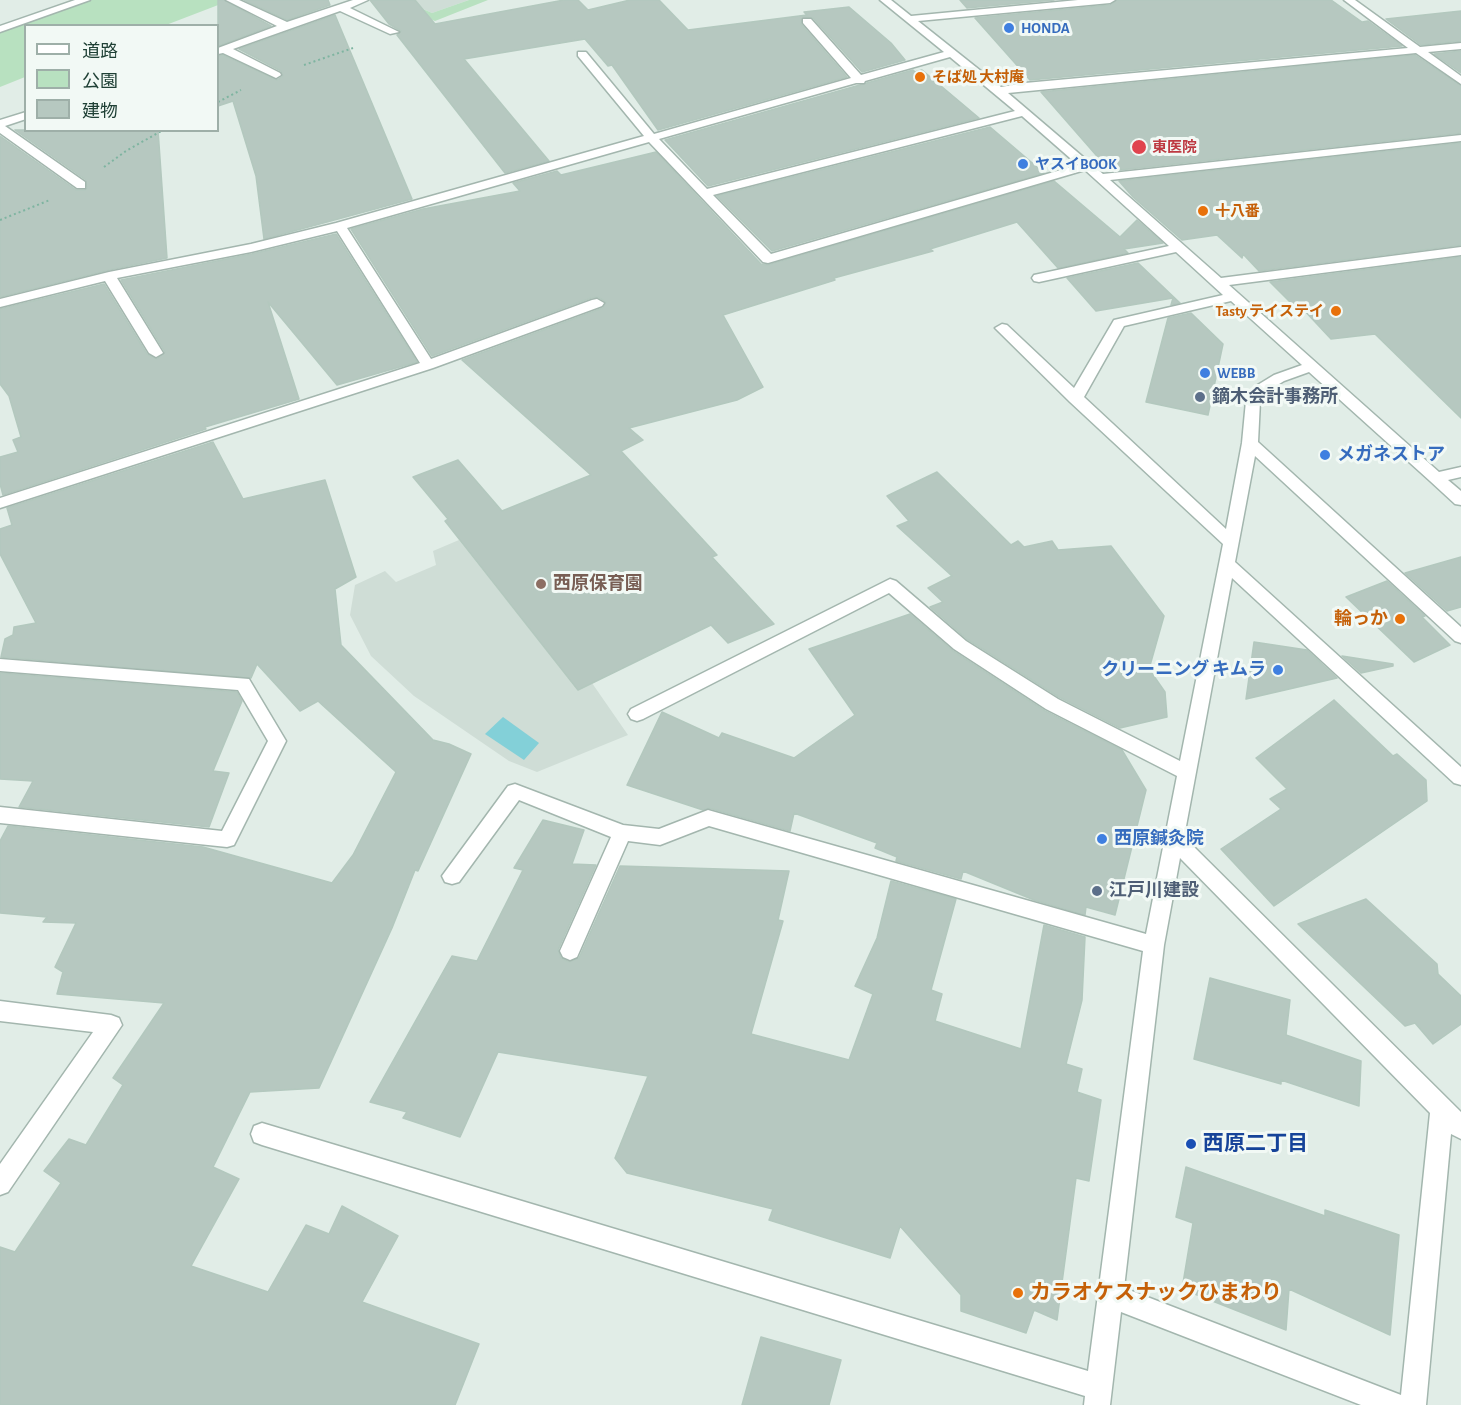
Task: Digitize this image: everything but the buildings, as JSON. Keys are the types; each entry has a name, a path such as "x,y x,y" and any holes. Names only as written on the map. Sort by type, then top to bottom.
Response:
{"street":[{"path":"0,29 85,0"},
{"path":"231,0 286,27"},
{"path":"221,50 363,0"},
{"path":"885,0 999,91 1087,166 1461,501"},
{"path":"910,19 1110,0"},
{"path":"1349,0 1461,81"},
{"path":"340,8 394,32"},
{"path":"807,21 860,81"},
{"path":"999,91 1025,86 1461,46"},
{"path":"221,50 276,75"},
{"path":"0,303 109,276 252,248 340,226 422,201 860,81 952,53"},
{"path":"582,54 652,139 768,259 998,190 1087,166"},
{"path":"706,193 1024,112"},
{"path":"0,124 24,116"},
{"path":"0,128 81,185"},
{"path":"1100,178 1461,138"},
{"path":"340,226 428,365"},
{"path":"1039,278 1177,248"},
{"path":"1216,283 1461,251"},
{"path":"109,276 156,353"},
{"path":"1075,399 1119,323 1232,297"},
{"path":"0,503 428,365 597,303"},
{"path":"1002,328 1231,543"},
{"path":"262,1134 1098,1396 1154,945 1250,443 1253,401 1261,388 1279,378 1310,367"},
{"path":"1250,443 1461,637"},
{"path":"1435,478 1461,472"},
{"path":"1227,564 1461,778"},
{"path":"637,714 890,585 960,645 1052,704 1187,773"},
{"path":"0,665 243,684 277,741 227,839 0,815"},
{"path":"452,876 515,791 622,833 660,837 708,818 1154,945"},
{"path":"570,951 622,833"},
{"path":"1174,839 1461,1128"},
{"path":"0,1011 111,1025 0,1184"},
{"path":"1413,1405 1442,1111"},
{"path":"1110,1295 1395,1405"}],"path":[{"path":"219,102 276,75 394,32"}],"shaded area":[{"path":"402,0 469,0 432,13"},
{"path":"459,540 578,690 592,683 628,735 537,772 509,761 414,696 371,656 350,615 355,585 385,571 396,582 436,565 433,551"}],"green space":[{"path":"92,0 222,0 226,2 169,24 24,24 24,77 0,87 0,32"},
{"path":"386,0 402,0 432,13 469,0 488,0 435,21"}],"water":[{"path":"503,717 539,743 524,760 485,734"}],"place":[{"name":"HONDA","path":"1009,28"},
{"name":"そば処 大村庵","path":"920,77"},
{"name":"東医院","path":"1139,147"},
{"name":"ヤスイBOOK","path":"1023,164"},
{"name":"十八番","path":"1203,211"},
{"name":"Tasty テイステイ","path":"1336,311"},
{"name":"WEBB","path":"1205,373"},
{"name":"鏑木会計事務所","path":"1200,397"},
{"name":"メガネストア","path":"1325,455"},
{"name":"西原保育園","path":"541,584"},
{"name":"輪っか","path":"1400,619"},
{"name":"クリーニング キムラ","path":"1278,670"},
{"name":"西原鍼灸院","path":"1102,839"},
{"name":"江戸川建設","path":"1097,891"},
{"name":"西原二丁目","path":"1191,1144"},
{"name":"カラオケスナックひまわり","path":"1018,1293"}]}
